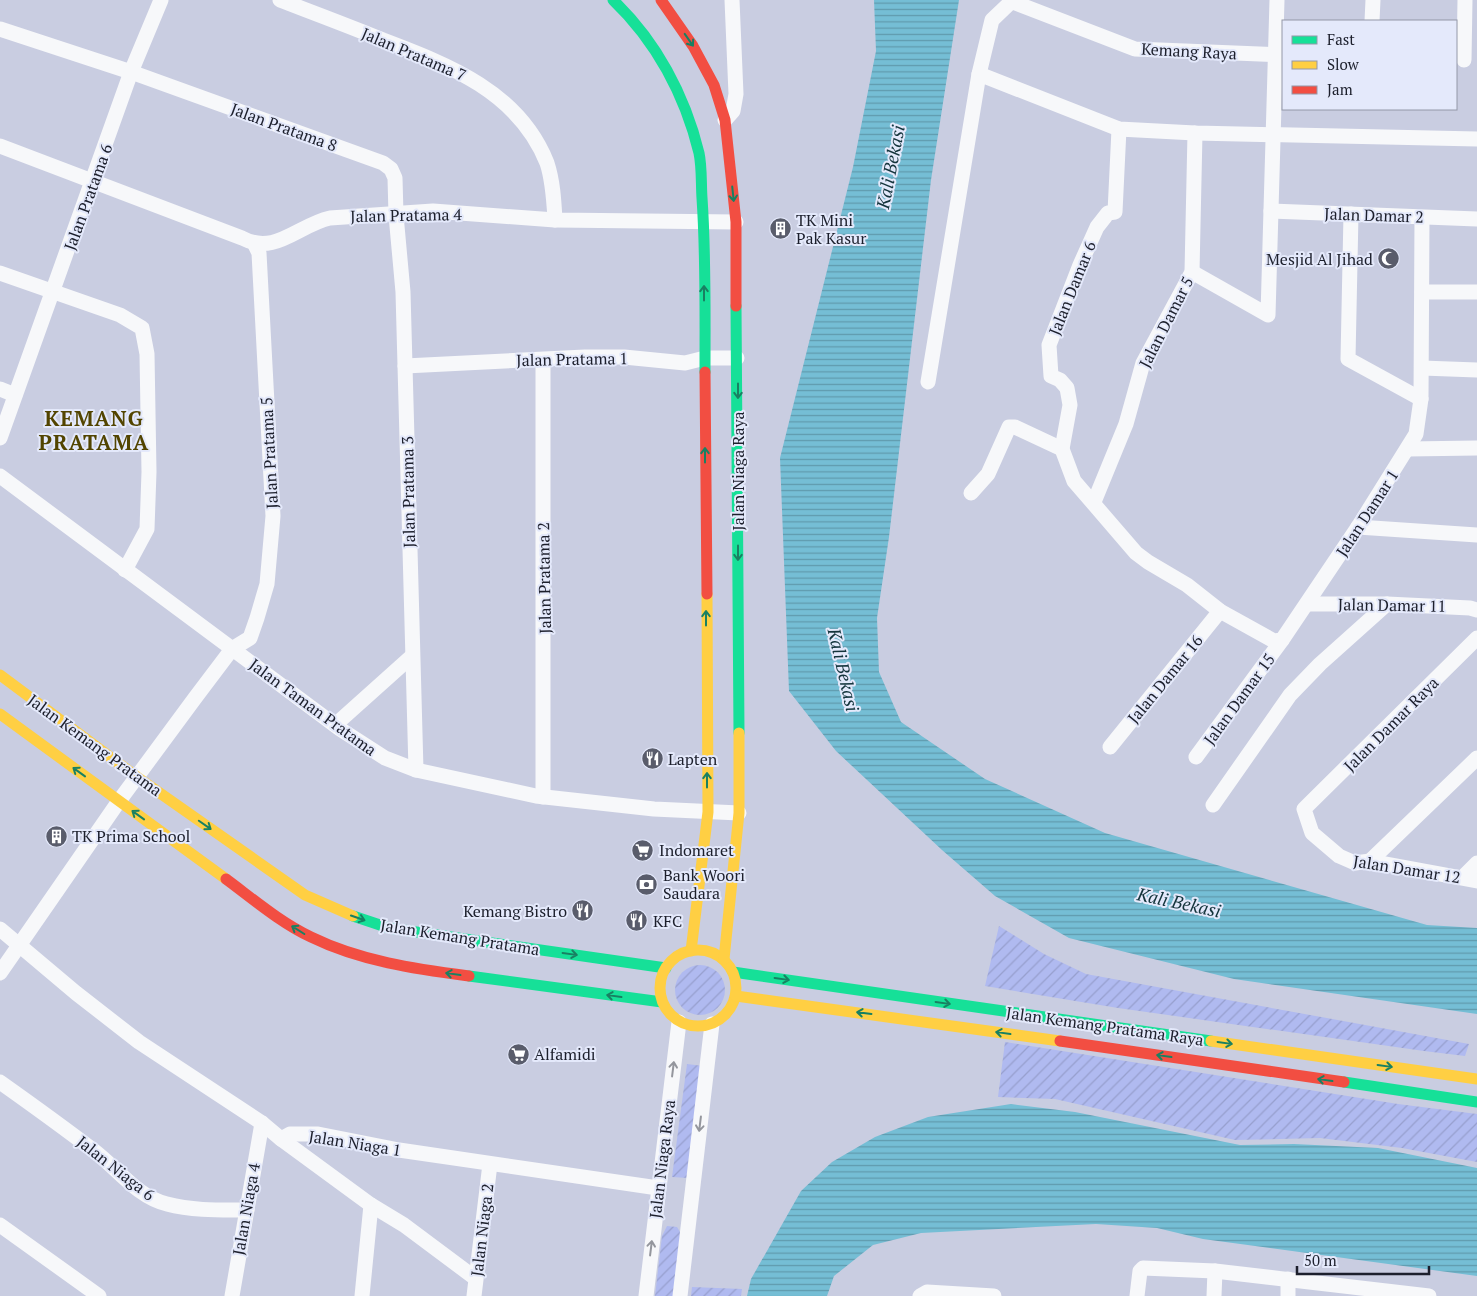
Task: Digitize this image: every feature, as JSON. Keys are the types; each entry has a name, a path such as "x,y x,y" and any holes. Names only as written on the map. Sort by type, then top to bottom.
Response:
{"street":[{"name":"Jalan Pratama 6","path":"16,395 131,72 161,0"},
{"name":"Jalan Pratama 7","path":"280,0 445,64 498,97 518,114 531,132 547,165 555,220"},
{"name":"Jalan Niaga Raya","path":"613,0 633,19 657,51 682,103 699,154 704,223 708,812 704,858 691,950"},
{"name":"Jalan Niaga Raya","path":"661,0 693,46 714,85 725,120 736,222 738,813 724,959"},
{"path":"725,120 733,111 736,94 732,0"},
{"path":"1192,272 1268,314 1274,134 1280,55 1277,0"},
{"path":"1372,20 1373,0"},
{"path":"1465,0 1466,60"},
{"path":"928,382 980,74 992,20 1013,1"},
{"name":"Kemang Raya","path":"1013,1 1135,49 1280,55"},
{"name":"Jalan Pratama 8","path":"0,29 131,72 383,163 391,169 395,178 396,215"},
{"path":"980,74 1120,129 1195,133 1477,139"},
{"name":"Jalan Damar 6","path":"1062,449 1070,404 1067,388 1060,380 1051,376 1049,345 1080,265 1098,227 1108,212 1115,212 1120,129"},
{"name":"Jalan Damar 5","path":"1094,502 1126,424 1143,363 1192,272 1195,133"},
{"path":"0,146 242,238 255,245"},
{"name":"Jalan Pratama 4","path":"255,245 280,241 316,221 330,218 433,211 555,220 736,222"},
{"name":"Jalan Damar 2","path":"1271,211 1422,218 1477,218"},
{"path":"1351,214 1348,359 1421,399"},
{"name":"Jalan Pratama 3","path":"396,215 403,292 416,770"},
{"name":"Jalan Damar 1","path":"1282,640 1358,527 1416,434 1421,399 1422,368 1422,218"},
{"name":"Jalan Pratama 5","path":"0,973 137,776 232,649 250,638 267,584 272,547 272,481 259,253 255,245"},
{"path":"0,273 135,322 142,328 145,336 149,452 147,529 125,570"},
{"path":"1422,292 1477,292"},
{"name":"Jalan Pratama 1","path":"405,366 488,360 624,357 685,363 704,358 737,358"},
{"name":"Jalan Pratama 2","path":"543,360 542,482 545,644 543,797"},
{"path":"1422,368 1477,370"},
{"path":"0,389 16,395 0,438"},
{"path":"971,493 988,474 1009,427 1015,427 1062,449 1074,481 1094,502 1122,538 1148,562 1187,585 1220,611 1274,641 1282,640"},
{"path":"1408,449 1477,448"},
{"name":"Jalan Taman Pratama","path":"0,476 335,725 385,758 416,770 543,797 654,809 738,813"},
{"path":"1358,527 1477,535"},
{"name":"Jalan Damar 11","path":"1307,604 1387,604 1470,608 1477,610"},
{"path":"1213,805 1290,695 1320,664 1387,604"},
{"name":"Jalan Damar 16","path":"1110,747 1220,611"},
{"name":"Jalan Damar Raya","path":"1304,809 1477,638"},
{"name":"Jalan Damar 15","path":"1196,758 1282,640"},
{"path":"335,725 412,656"},
{"name":"Jalan Kemang Pratama","path":"0,675 137,776 305,895 340,912 389,928 666,968"},
{"name":"Jalan Kemang Pratama","path":"0,714 268,910 310,937 358,956 414,969 662,1002"},
{"path":"1370,861 1477,758"},
{"name":"Jalan Damar 12","path":"1304,809 1312,832 1339,856 1355,863 1370,861 1470,879"},
{"path":"1470,879 1477,863"},
{"path":"0,929 76,993 139,1042 262,1123 371,1205 404,1225 475,1278"},
{"path":"691,950 708,951 724,959 733,972 736,984 736,996 731,1008 723,1018 712,1024 695,1027 679,1022 662,1002 661,985 666,968 681,954 691,950"},
{"name":"Jalan Kemang Pratama Raya","path":"733,972 1477,1080"},
{"name":"Jalan Kemang Pratama Raya","path":"736,996 922,1020 1477,1102"},
{"name":"Jalan Niaga Raya","path":"646,1296 679,1022"},
{"name":"Jalan Niaga Raya","path":"680,1296 712,1024"},
{"name":"Jalan Niaga 6","path":"0,1082 95,1151 140,1191 153,1199 166,1204 189,1208 248,1210"},
{"name":"Jalan Niaga 4","path":"232,1296 262,1123"},
{"name":"Jalan Niaga 1","path":"281,1138 290,1134 318,1134 490,1164 658,1188"},
{"name":"Jalan Niaga 2","path":"474,1296 490,1164"},
{"path":"362,1296 371,1205"},
{"path":"0,1225 99,1296"},
{"path":"1137,1296 1140,1271 1143,1268 1215,1270 1288,1279 1357,1291 1429,1296"},
{"path":"1214,1296 1215,1270"},
{"path":"1288,1279 1288,1296"},
{"path":"920,1296 927,1292 994,1296"}],"shaded area":[{"path":"999,926 1044,954 1086,974 1469,1044 1465,1056 1118,1008 985,986"},
{"path":"695,965 705,965 718,972 725,985 725,995 718,1008 705,1015 695,1015 686,1011 679,1004 675,995 675,985 679,976 686,969"},
{"path":"1005,1042 1398,1104 1477,1114 1477,1162 1402,1148 1320,1138 1235,1140 1055,1099 998,1097"},
{"path":"687,1064 703,1066 688,1178 672,1177"},
{"path":"667,1226 677,1227 683,1237 676,1296 655,1296 662,1236"},
{"path":"692,1287 742,1289 741,1296 691,1296"}],"water":[{"name":"Kali Bekasi","path":"874,0 959,0 931,180 889,537 877,618 879,672 901,722 985,779 1105,833 1427,925 1477,928 1477,1014 1234,979 1069,938 995,896 942,850 836,751 789,691 780,458 853,167 876,51"},
{"path":"1011,1104 1075,1112 1240,1145 1294,1144 1378,1148 1477,1168 1477,1276 1203,1239 1157,1228 1096,1224 921,1233 873,1245 834,1276 827,1296 747,1296 751,1279 801,1191 832,1162 875,1137 928,1117"}],"traffic: fast":[{"path":"613,0 643,33 667,70 686,110 699,153 704,242 705,372"},
{"path":"736,306 739,733"},
{"path":"353,916 389,928 666,968"},
{"path":"733,972 1211,1041"},
{"path":"469,976 662,1002"},
{"path":"1344,1082 1477,1102"}],"traffic: slow":[{"path":"691,951 708,812 707,594"},
{"path":"0,675 137,777 305,895 353,916"},
{"path":"0,714 226,879"},
{"path":"724,959 739,813 739,733"},
{"path":"698,950 713,953 725,961 733,973 736,988 733,1003 725,1015 713,1023 698,1026 683,1023 671,1015 663,1003 660,988 663,973 671,961 683,953 698,950"},
{"path":"736,996 1060,1041"},
{"path":"1211,1041 1477,1079"}],"traffic: jam":[{"path":"661,0 693,46 714,85 725,120 736,222 736,306"},
{"path":"705,372 707,594"},
{"path":"226,879 289,925 330,945 388,963 469,976"},
{"path":"1060,1041 1344,1082"}],"place":[{"name":"TK Mini Pak Kasur","path":"780,229"},
{"name":"Mesjid Al Jihad","path":"1389,259"},
{"name":"Lapten","path":"652,759"},
{"name":"TK Prima School","path":"56,836"},
{"name":"Indomaret","path":"643,850"},
{"name":"Bank Woori Saudara","path":"647,884"},
{"name":"Kemang Bistro","path":"583,911"},
{"name":"KFC","path":"637,921"},
{"name":"Alfamidi","path":"518,1054"}],"district":[{"name":"KEMANG PRATAMA","path":"94,431"}]}
